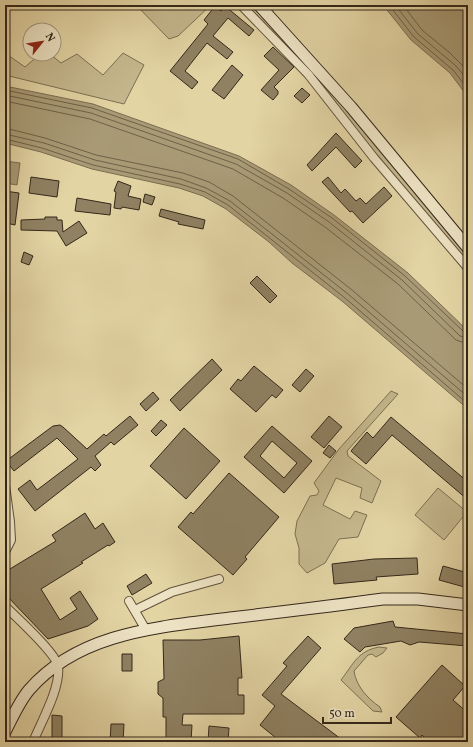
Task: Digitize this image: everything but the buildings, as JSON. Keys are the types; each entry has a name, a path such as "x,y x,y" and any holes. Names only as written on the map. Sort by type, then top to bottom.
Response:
{"main road":[{"path":"259,5 351,107 468,248"},
{"path":"5,732 15,712 29,690 58,665 92,645 116,636 146,630 383,599 418,599 468,605"}],"street":[{"path":"241,5 308,74 374,158 468,268"},
{"path":"5,485 11,540 5,552"},
{"path":"135,610 172,592 219,579"},
{"path":"129,601 146,630"},
{"path":"5,606 43,645 58,665 56,683 33,742"}],"shaded area":[{"path":"136,5 211,5 178,36 169,39"},
{"path":"244,5 251,5 343,106 468,256 468,266 316,82"},
{"path":"5,53 25,67 31,62 61,63 77,54 103,75 123,53 144,65 124,104 5,75"},
{"path":"391,391 398,394 347,451 348,456 381,481 372,503 360,498 362,488 336,478 323,505 350,519 355,511 367,515 358,537 339,539 325,563 307,573 299,564 299,548 295,534 297,521 310,496 317,495 319,491 314,483 339,449"},
{"path":"438,488 467,512 444,540 415,515"},
{"path":"379,647 387,648 383,653 376,657 372,654 368,655 354,671 360,687 371,700 380,707 382,712 373,711 341,680 353,663 361,655 366,651"}],"water":[{"path":"383,5 468,5 468,97 450,73 411,40"},
{"path":"5,86 93,104 239,156 291,185 334,215 408,273 468,331 468,409 342,301 292,263 269,242 226,209 203,196 179,188 92,169 41,152 5,143"},
{"path":"5,161 20,163 17,185 5,183"}]}
